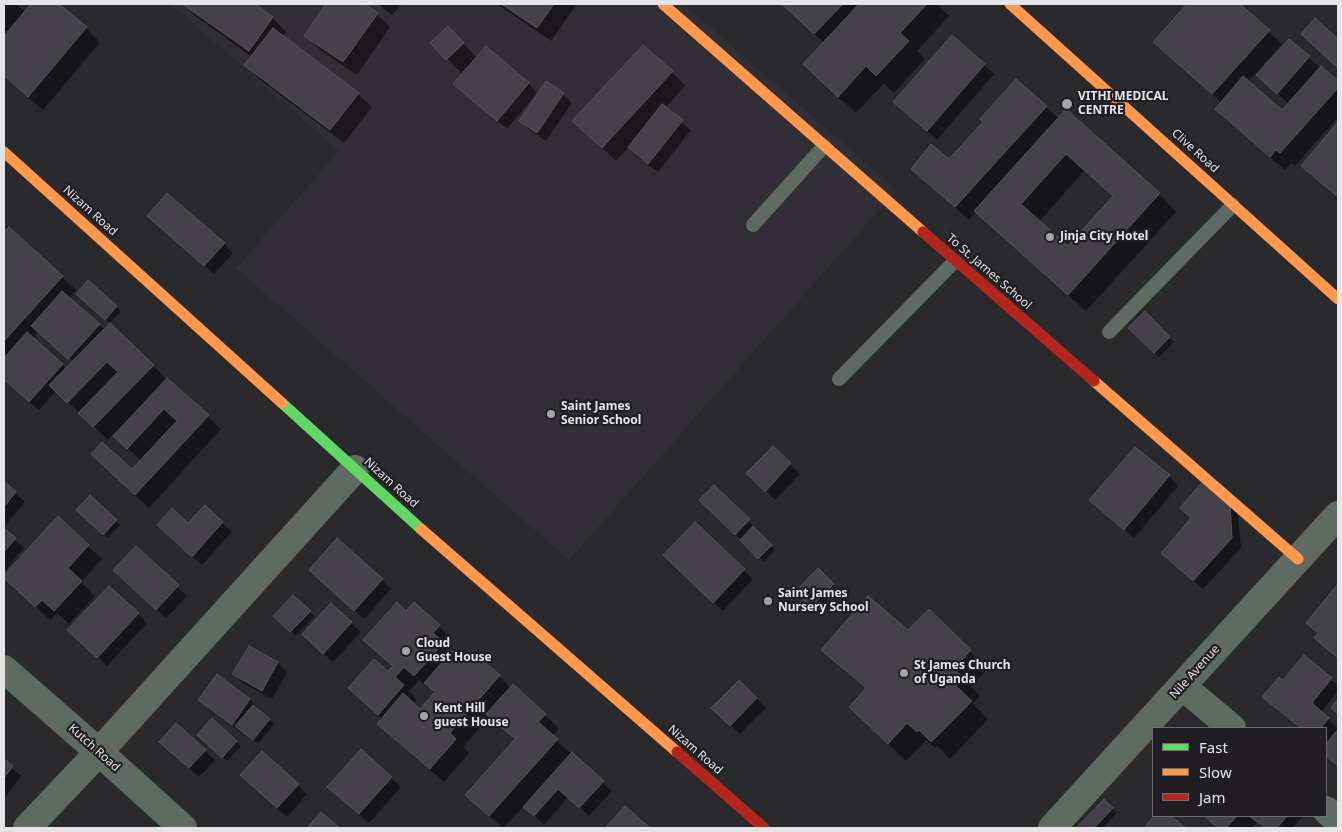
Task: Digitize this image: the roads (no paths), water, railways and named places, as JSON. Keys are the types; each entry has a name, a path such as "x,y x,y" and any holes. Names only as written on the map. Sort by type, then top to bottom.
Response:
{"street":[{"name":"To St. James School","path":"663,4 712,49 1298,559"},
{"name":"Clive Road","path":"1016,5 1338,300"},
{"name":"Nizam Road","path":"4,152 444,550 764,828"},
{"path":"27,828 99,752 355,469"},
{"name":"Nile Avenue","path":"1052,828 1338,515"},
{"name":"Kutch Road","path":"4,669 183,828"},
{"path":"1182,686 1231,727"},
{"path":"1327,811 1338,821"}],"lane":[{"path":"752,225 824,146"},
{"path":"1109,332 1234,205"},
{"path":"838,379 955,261"}],"place":[{"name":"VITHI MEDICAL CENTRE","path":"1067,104"},
{"name":"Jinja City Hotel","path":"1050,237"},
{"name":"Saint James Senior School","path":"551,414"},
{"name":"Saint James Nursery School","path":"768,601"},
{"name":"Cloud Guest House","path":"406,651"},
{"name":"St James Church of Uganda","path":"904,673"},
{"name":"Kent Hill guest House","path":"424,716"}]}
